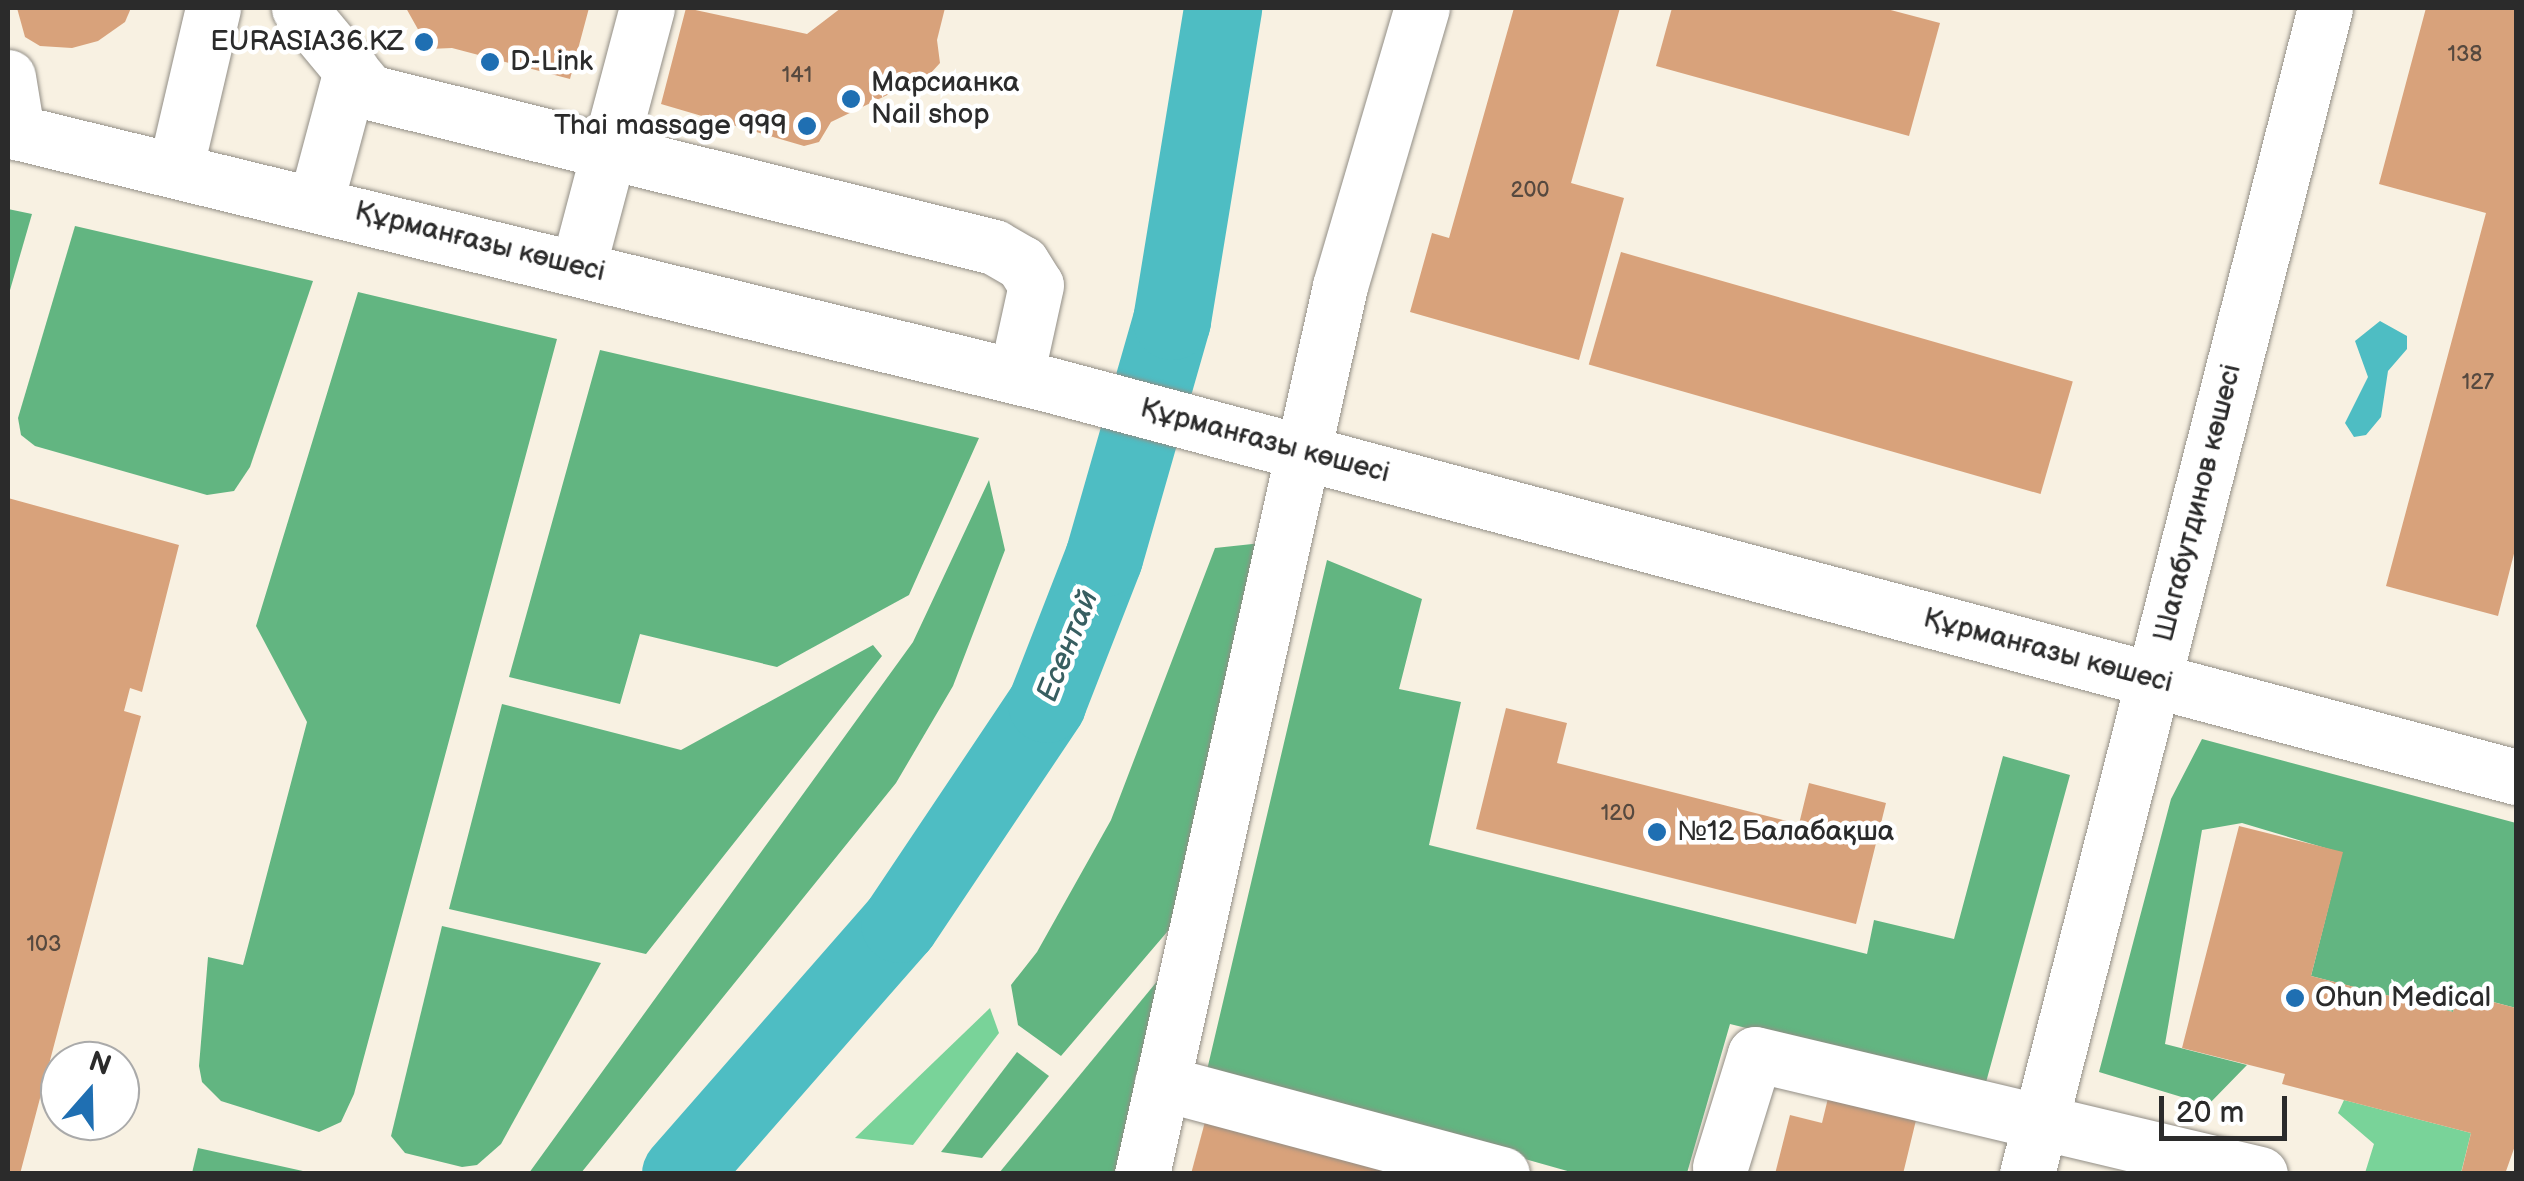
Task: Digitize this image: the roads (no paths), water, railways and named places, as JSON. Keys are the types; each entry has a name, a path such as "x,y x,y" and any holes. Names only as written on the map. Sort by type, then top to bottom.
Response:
{"street":[{"path":"176,166 213,8"},
{"path":"299,8 369,92 1008,255 1036,285 1016,376"},
{"path":"578,267 646,8"},
{"path":"1142,1174 1340,286 1422,8"},
{"name":"Шагабутдинов көшесі","path":"2026,1174 2325,8"},
{"path":"316,200 352,70"},
{"path":"8,76 12,131"},
{"name":"Құрманғазы көшесі","path":"12,131 316,200 1016,376 2516,777"},
{"path":"1720,1167 1755,1054 2040,1121 2124,1158 2260,1174"},
{"path":"1162,1082 1502,1174"}],"water":[{"path":"2380,321 2407,336 2407,349 2388,371 2381,417 2366,435 2354,437 2345,423 2368,377 2355,341"}],"waterway":[{"name":"Есентай","path":"681,1174 900,924 1047,704 1104,558 1172,321 1223,8"}],"place":[{"name":"EURASIA36.KZ","path":"424,42"},
{"name":"D-Link","path":"490,62"},
{"name":"Марсианка Nail shop","path":"851,99"},
{"name":"Thai massage 999","path":"807,126"},
{"name":"№12 Балабақша","path":"1657,832"},
{"name":"Ohun Medical","path":"2295,998"}]}
